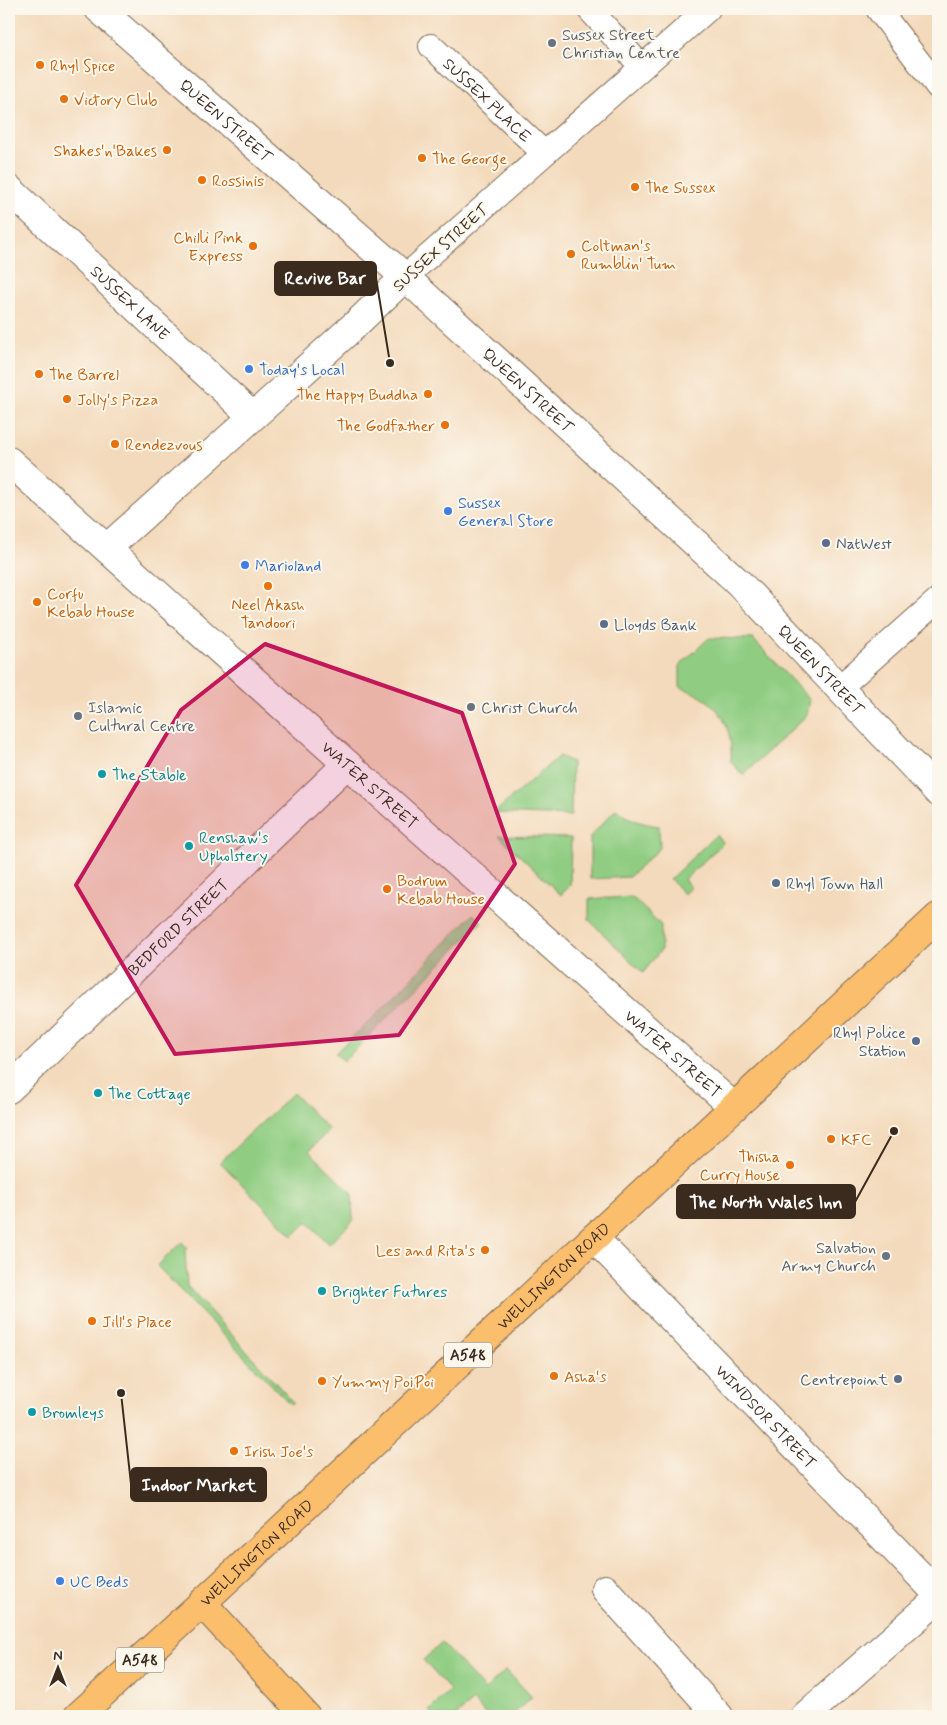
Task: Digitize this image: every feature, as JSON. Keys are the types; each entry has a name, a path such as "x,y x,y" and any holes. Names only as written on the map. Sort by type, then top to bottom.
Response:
{"main road":[{"name":"WELLINGTON ROAD","path":"78,1716 202,1603 938,917"},
{"path":"202,1603 306,1716"}],"street":[{"name":"QUEEN STREET","path":"99,9 405,277 739,583 938,792"},
{"path":"589,9 642,67"},
{"name":"SUSSEX STREET","path":"107,548 349,330 405,277 708,9"},
{"path":"878,9 938,88"},
{"name":"SUSSEX PLACE","path":"431,46 544,153"},
{"name":"SUSSEX LANE","path":"9,189 252,416"},
{"name":"WATER STREET","path":"9,461 734,1107"},
{"path":"839,688 938,600"},
{"name":"BEDFORD STREET","path":"9,1089 347,764"},
{"name":"WINDSOR STREET","path":"594,1238 938,1594"},
{"path":"604,1589 719,1716"},
{"path":"805,1716 938,1599"}],"highlighted area":[{"path":"265,644 462,713 515,864 399,1035 175,1054 76,885 181,710"}],"green space":[{"path":"709,638 753,639 810,700 807,715 743,775 731,762 729,735 726,724 720,714 704,699 680,687 680,665"},
{"path":"559,756 572,762 571,816 494,813"},
{"path":"616,809 636,821 659,826 660,848 629,877 590,879 590,837"},
{"path":"716,835 723,843 684,880 691,887 684,894 670,879"},
{"path":"499,836 571,838 570,886 561,895"},
{"path":"632,897 661,925 661,950 643,973 589,920 589,899"},
{"path":"473,914 482,922 344,1061 335,1053 373,1018"},
{"path":"293,1093 329,1130 309,1151 352,1193 353,1221 329,1244 307,1222 293,1236 220,1162"},
{"path":"182,1242 187,1248 185,1250 187,1286 293,1402 290,1404 157,1266"},
{"path":"442,1643 485,1690 506,1670 532,1697 511,1716 487,1716 473,1701 456,1716 434,1716 429,1711 450,1690 423,1660"}],"place":[{"name":"Sussex Street Christian Centre","path":"552,43"},
{"name":"Rhyl Spice","path":"40,65"},
{"name":"Victory Club","path":"64,99"},
{"name":"Shakes'n'Bakes","path":"167,150"},
{"name":"The George","path":"422,158"},
{"name":"Rossinis","path":"202,180"},
{"name":"The Sussex","path":"635,187"},
{"name":"Chilli Pink Express","path":"253,246"},
{"name":"Coltman's Rumblin' Tum","path":"571,254"},
{"name":"Revive Bar","path":"390,363"},
{"name":"Today's Local","path":"249,369"},
{"name":"The Barrel","path":"39,374"},
{"name":"The Happy Buddha","path":"428,394"},
{"name":"Jolly's Pizza","path":"67,399"},
{"name":"The Godfather","path":"445,425"},
{"name":"Rendezvous","path":"115,444"},
{"name":"Sussex General Store","path":"448,511"},
{"name":"NatWest","path":"826,543"},
{"name":"Marioland","path":"245,565"},
{"name":"Neel Akash Tandoori","path":"268,586"},
{"name":"Corfu Kebab House","path":"37,602"},
{"name":"Lloyds Bank","path":"604,624"},
{"name":"Christ Church","path":"471,707"},
{"name":"Islamic Cultural Centre","path":"78,716"},
{"name":"The Stable","path":"102,774"},
{"name":"Renshaw's Upholstery","path":"189,846"},
{"name":"Rhyl Town Hall","path":"776,883"},
{"name":"Bodrum Kebab House","path":"387,889"},
{"name":"Rhyl Police Station","path":"916,1041"},
{"name":"The Cottage","path":"98,1093"},
{"name":"The North Wales Inn","path":"894,1131"},
{"name":"KFC","path":"831,1139"},
{"name":"Thisha Curry House","path":"790,1165"},
{"name":"Les and Rita's","path":"485,1250"},
{"name":"Salvation Army Church","path":"886,1256"},
{"name":"Brighter Futures","path":"322,1291"},
{"name":"Jill's Place","path":"92,1321"},
{"name":"Asha's","path":"554,1376"},
{"name":"Centrepoint","path":"898,1379"},
{"name":"Yummy PoiPoi","path":"322,1381"},
{"name":"Indoor Market","path":"121,1393"},
{"name":"Bromleys","path":"32,1412"},
{"name":"Irish Joe's","path":"234,1451"},
{"name":"UC Beds","path":"60,1581"}]}
